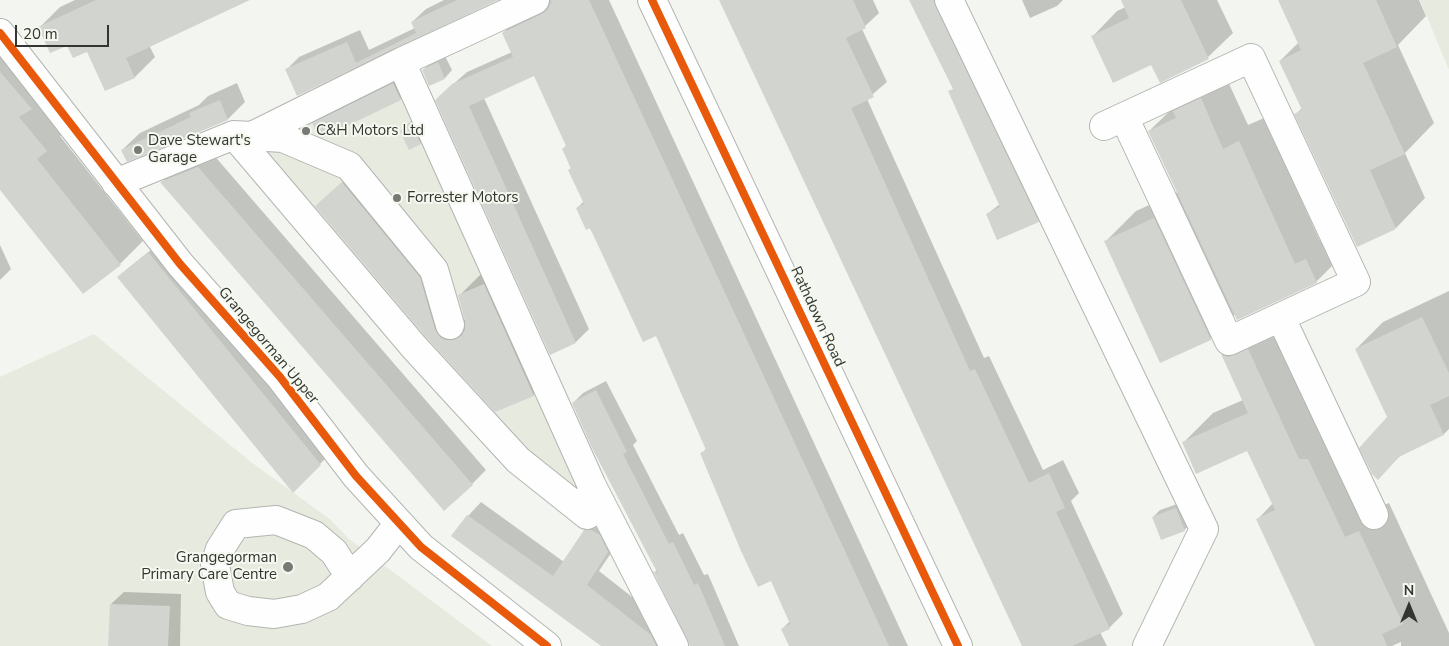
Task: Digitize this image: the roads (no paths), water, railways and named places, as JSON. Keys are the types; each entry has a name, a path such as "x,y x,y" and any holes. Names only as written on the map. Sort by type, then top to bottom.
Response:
{"street":[{"path":"116,184 243,135 535,0"},
{"name":"Rathdown Road","path":"652,0 958,646"},
{"path":"950,0 1207,522 1147,646"},
{"name":"Grangegorman Upper","path":"0,33 180,264 280,377 356,476 421,547 546,646"},
{"path":"1251,58 1356,282 1281,318 1229,341 1114,122 1251,58"},
{"path":"401,62 592,486 674,646"},
{"path":"243,135 283,138 349,166 434,270 450,324"},
{"path":"243,135 414,348 518,460 587,515 592,486"},
{"path":"1281,318 1374,515"},
{"path":"350,576 334,552 314,535 276,520 236,524 220,550 215,565 220,592 228,605 248,611 274,614 302,609 328,597 378,550 399,523"}],"place":[{"name":"C&H Motors Ltd","path":"306,131"},
{"name":"Dave Stewart's Garage","path":"138,150"},
{"name":"Forrester Motors","path":"397,198"},
{"name":"Grangegorman Primary Care Centre","path":"288,567"}]}
